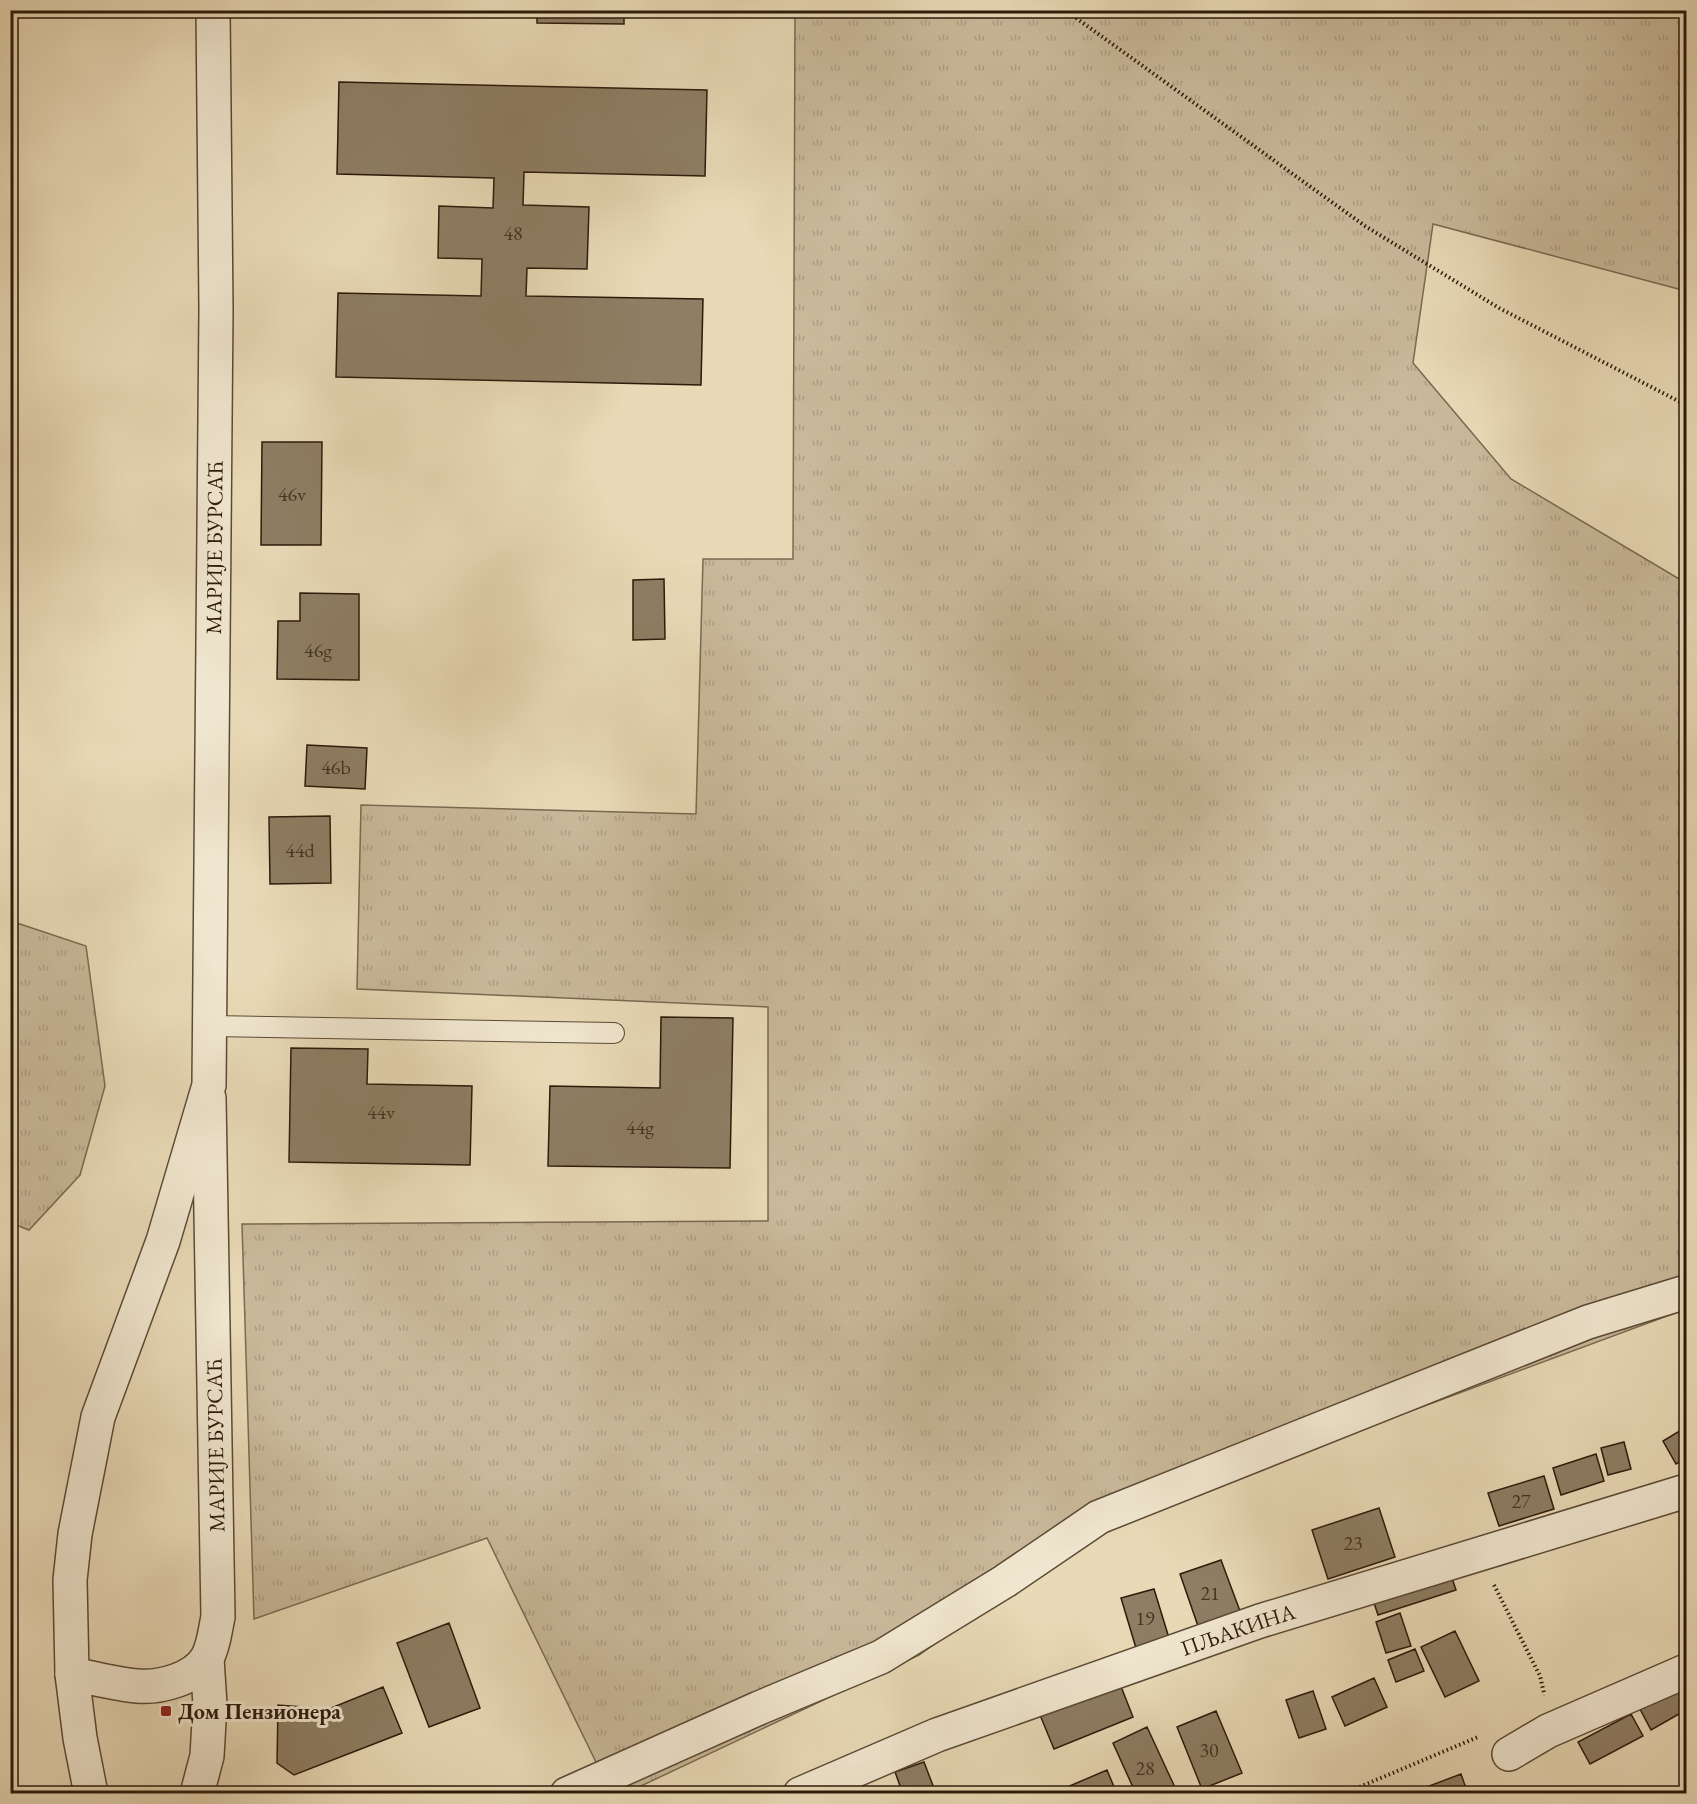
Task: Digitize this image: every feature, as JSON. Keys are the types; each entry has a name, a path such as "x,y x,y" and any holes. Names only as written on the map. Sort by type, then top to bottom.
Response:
{"street":[{"name":"МАРИЈЕ БУРСАЋ","path":"207,1659 212,1648 218,1617 208,1085 216,321 213,10"},
{"name":"МАРИЈЕ БУРСАЋ","path":"92,1794 80,1737 72,1674 70,1592 75,1534 98,1417 163,1241 208,1085"},
{"path":"567,1794 759,1708 881,1657 1005,1581 1099,1517 1588,1322 1686,1292"},
{"name":"ПЉАКИНА","path":"800,1794 937,1735 1260,1621 1686,1491"},
{"path":"72,1674 138,1686 158,1685 191,1674 207,1659"},
{"path":"197,1794 207,1746 210,1705 207,1659"},
{"path":"1509,1754 1558,1726 1686,1671"}],"lane":[{"path":"210,1026 614,1033"}],"path":[{"path":"1065,10 1365,226 1499,308 1686,405"},
{"path":"1479,1555 1540,1676 1544,1693 1540,1701"},
{"path":"1343,1794 1480,1736"}],"green space":[{"path":"795,11 1686,11 1686,291 1433,224 1413,363 1511,479 1686,583 1686,1309 1373,1425 1130,1505 919,1655 626,1793 611,1793 487,1538 254,1619 242,1224 768,1221 768,1007 357,989 361,805 696,814 703,559 793,559"},
{"path":"11,921 86,946 105,1086 80,1175 29,1230 11,1223"}],"building":[{"path":"537,10 624,10 624,24 537,23"},
{"path":"339,82 707,90 705,176 524,172 523,205 589,207 587,269 527,268 526,296 703,299 701,385 336,377 338,293 481,296 482,259 438,258 439,206 493,208 494,178 337,174"},
{"path":"262,442 322,442 321,545 261,545"},
{"path":"664,579 665,639 633,640 633,580"},
{"path":"300,593 359,594 359,680 277,679 278,621 300,621"},
{"path":"307,745 367,748 365,789 305,786"},
{"path":"330,816 331,883 270,884 269,817"},
{"path":"661,1017 733,1018 730,1168 548,1166 550,1086 660,1088"},
{"path":"291,1048 368,1049 367,1084 472,1086 470,1165 289,1162"},
{"path":"1686,1427 1686,1458 1676,1464 1663,1441"},
{"path":"1624,1442 1631,1469 1608,1475 1601,1448"},
{"path":"1596,1454 1604,1481 1561,1495 1553,1468"},
{"path":"1544,1476 1554,1509 1499,1526 1488,1493"},
{"path":"1379,1508 1395,1557 1328,1579 1312,1530"},
{"path":"1221,1560 1240,1611 1198,1626 1180,1574"},
{"path":"1449,1569 1456,1590 1378,1615 1371,1594"},
{"path":"1154,1589 1169,1638 1136,1648 1121,1598"},
{"path":"1400,1613 1411,1646 1386,1653 1376,1622"},
{"path":"449,1623 480,1708 429,1727 397,1643"},
{"path":"1455,1631 1479,1681 1445,1697 1421,1647"},
{"path":"1415,1649 1424,1671 1396,1682 1388,1660"},
{"path":"1374,1678 1387,1707 1345,1726 1332,1697"},
{"path":"1120,1684 1133,1717 1054,1749 1040,1715"},
{"path":"383,1687 402,1733 294,1775 277,1763 278,1705 316,1708 314,1715"},
{"path":"1681,1687 1686,1698 1686,1710 1651,1730 1640,1709"},
{"path":"1313,1691 1326,1729 1299,1738 1286,1700"},
{"path":"1216,1711 1242,1773 1202,1789 1177,1727"},
{"path":"1631,1714 1643,1736 1590,1764 1578,1742"},
{"path":"1147,1727 1178,1794 1136,1794 1113,1743"},
{"path":"924,1762 935,1791 929,1794 903,1794 895,1772"},
{"path":"1107,1770 1117,1794 1067,1794 1065,1788"},
{"path":"1461,1774 1468,1794 1426,1794 1424,1788"}],"place":[{"name":"Дом Пензионера","path":"166,1711"}]}
